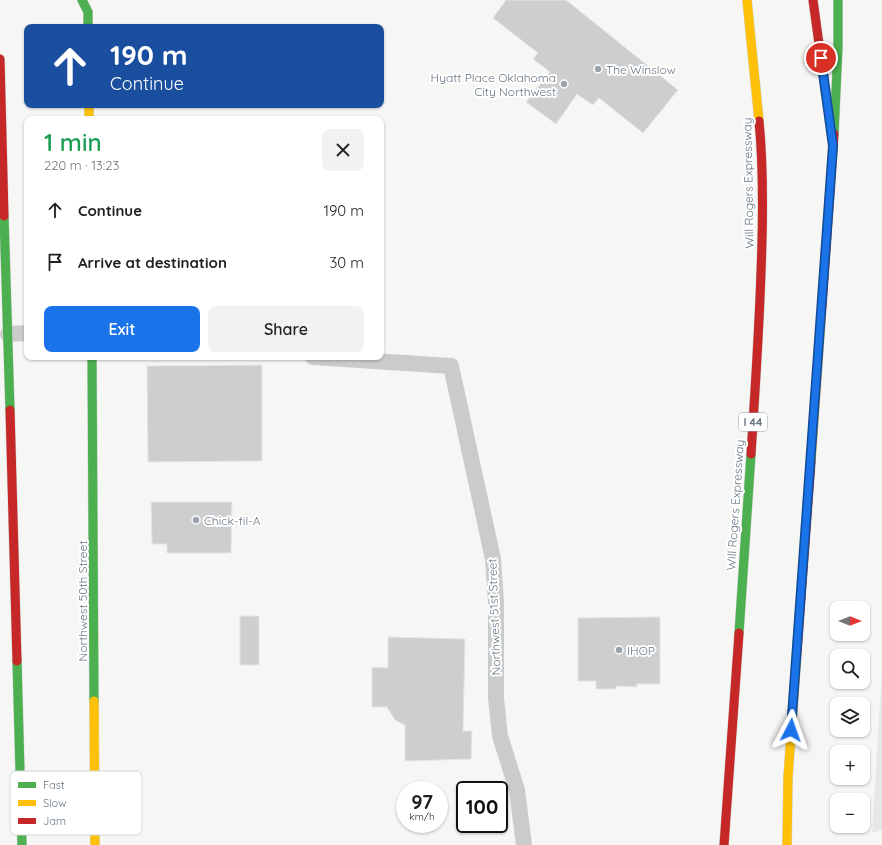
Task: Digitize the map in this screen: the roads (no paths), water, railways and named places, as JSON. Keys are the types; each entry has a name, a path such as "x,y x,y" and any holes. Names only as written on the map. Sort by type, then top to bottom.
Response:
{"main road":[{"path":"82,0 88,12 88,24"},
{"name":"Will Rogers Expressway","path":"724,845 758,348 763,215 762,148 747,0"},
{"path":"813,0 833,146"},
{"path":"787,845 788,769 833,146 838,47 838,0"},
{"path":"0,59 20,771"},
{"name":"Northwest 50th Street","path":"92,360 95,771"},
{"path":"22,835 22,845"},
{"name":"Northwest 50th Street","path":"95,835 95,845"}],"street":[{"path":"8,334 24,333"},
{"name":"Northwest 51st Street","path":"359,360 451,366 493,559 496,602 496,698 500,736 517,790 524,845"}],"place":[{"name":"The Winslow","path":"598,69"},
{"name":"Hyatt Place Oklahoma City Northwest","path":"564,84"},
{"name":"Chick-fil-A","path":"196,520"},
{"name":"IHOP","path":"619,650"}]}
